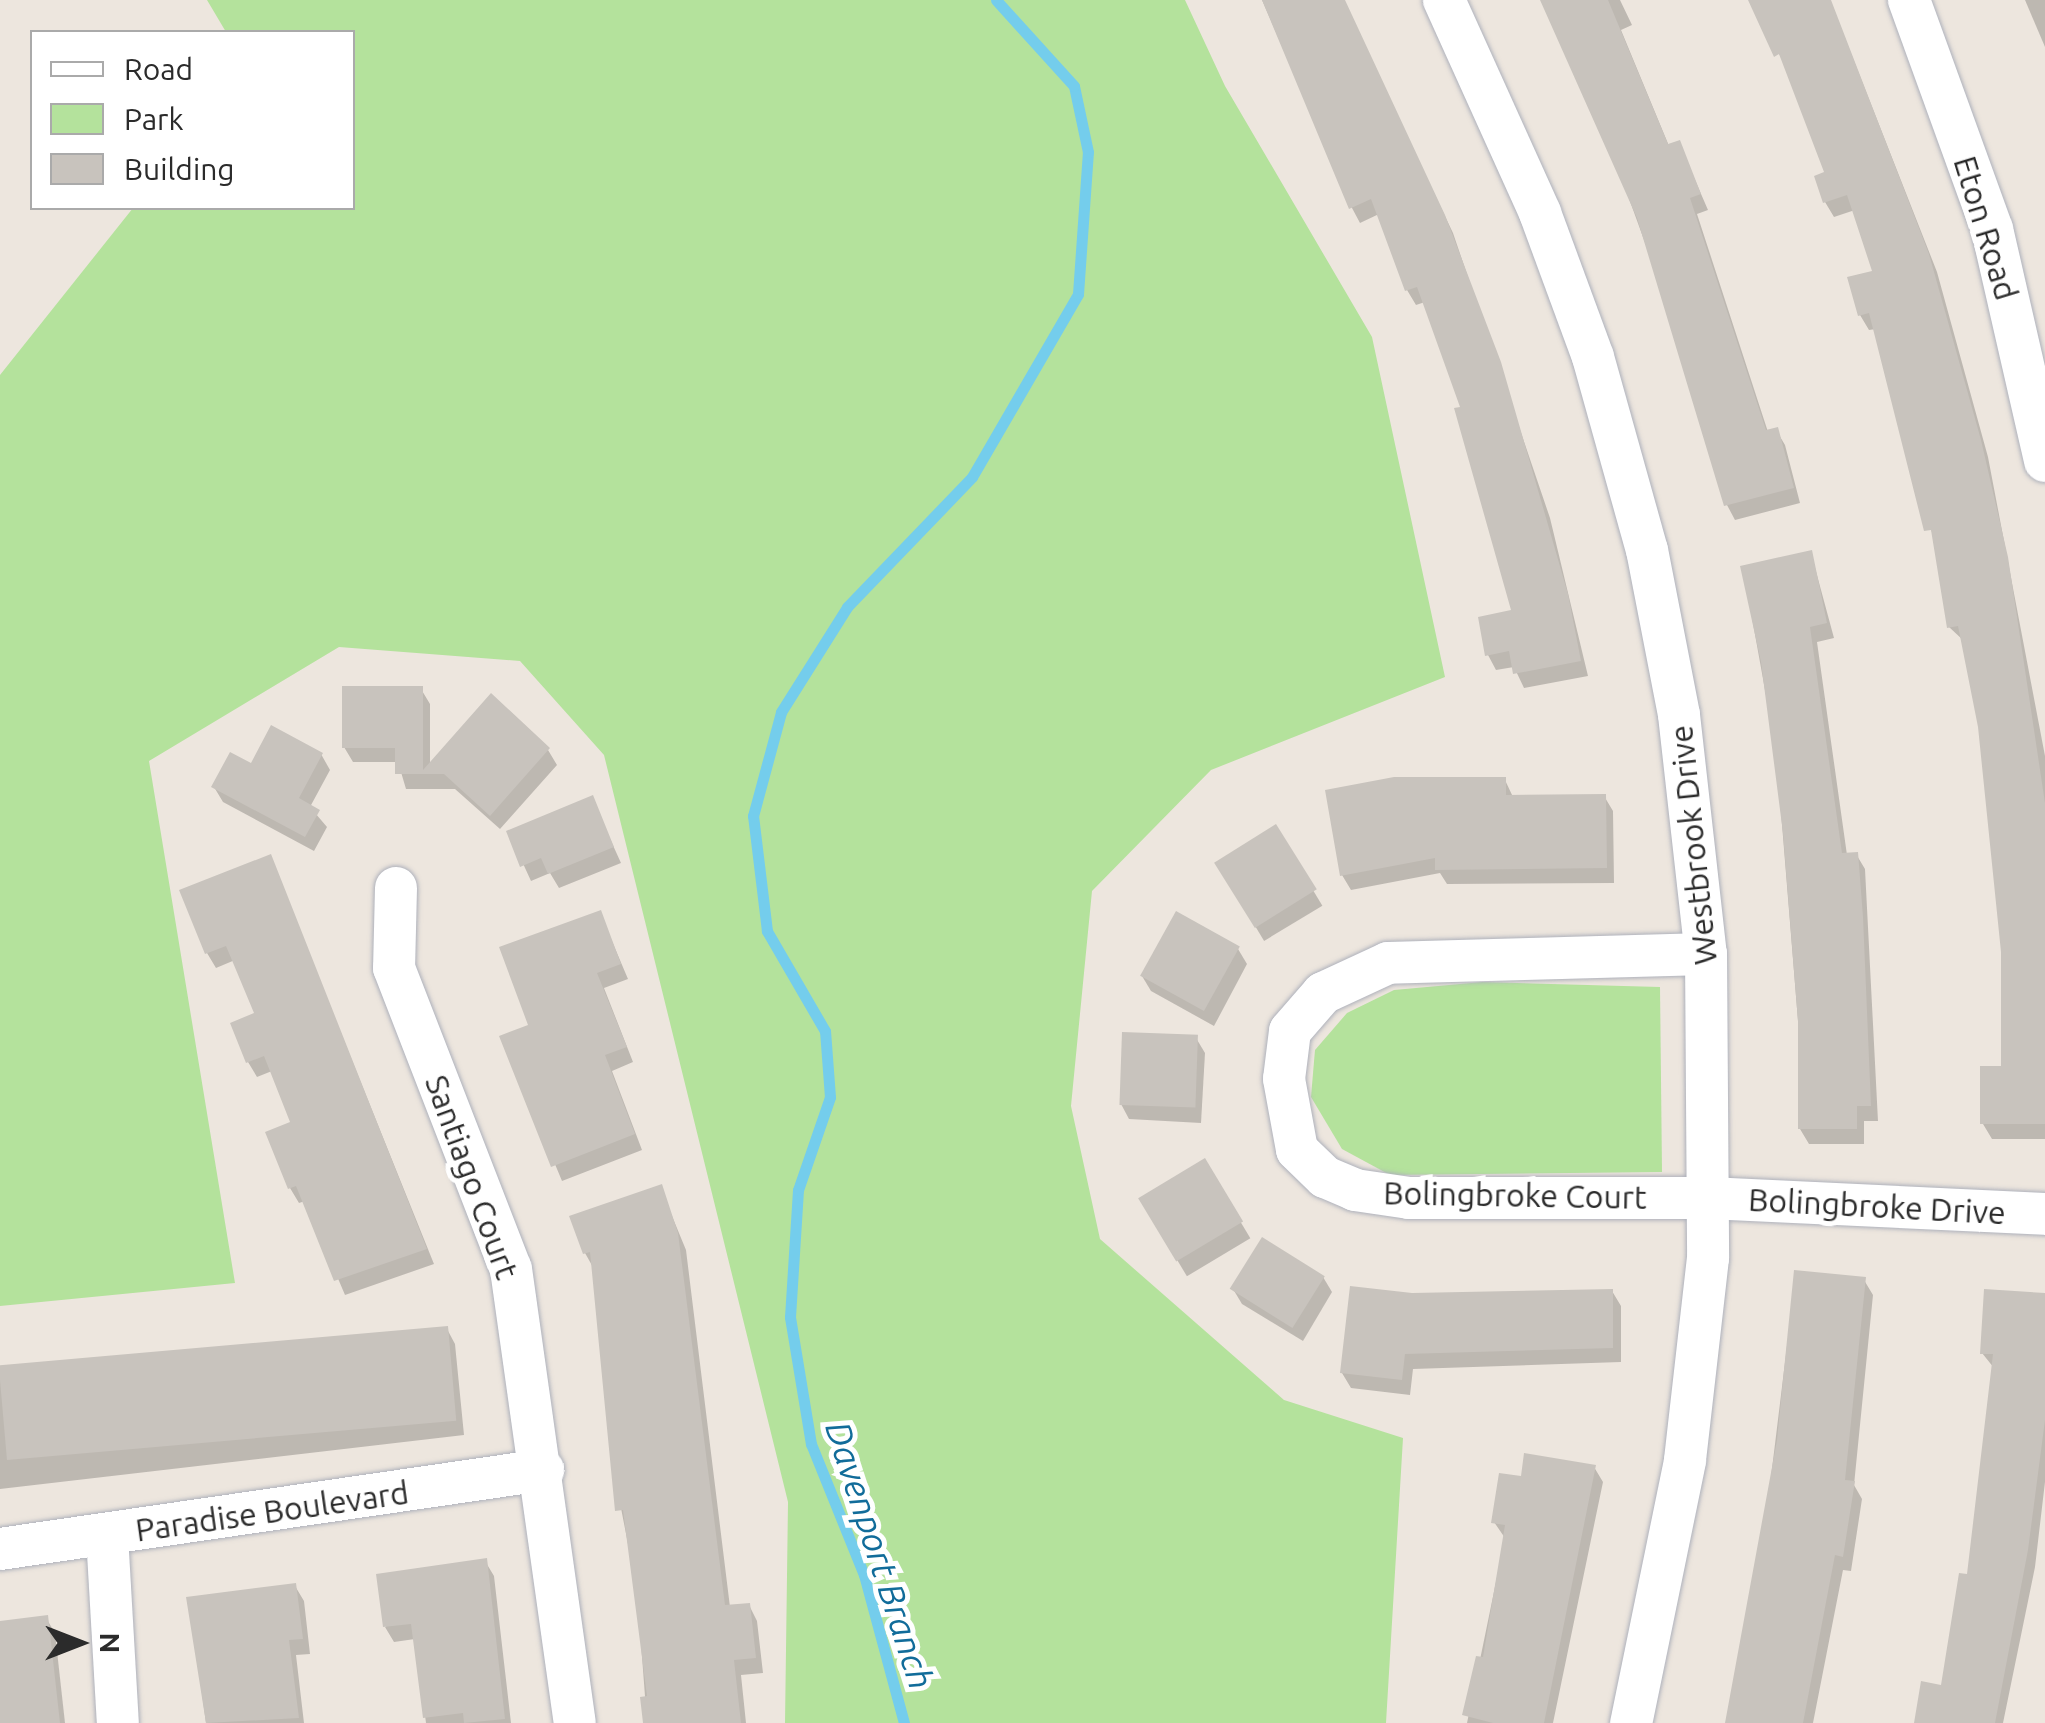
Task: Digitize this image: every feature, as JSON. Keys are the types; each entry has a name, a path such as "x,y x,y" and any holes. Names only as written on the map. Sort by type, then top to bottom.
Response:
{"street":[{"name":"Westbrook Drive","path":"1444,0 1540,213 1592,357 1642,532 1679,715 1706,954 1708,1258 1685,1461 1630,1723"},
{"name":"Eton Road","path":"1909,0 1992,229 2045,460"},
{"name":"Santiago Court","path":"396,888 394,968 511,1269 544,1470 575,1723"},
{"name":"Bolingbroke Court","path":"1706,954 1388,963 1323,994 1290,1031 1284,1079 1297,1150 1324,1177 1355,1190 1478,1202 1708,1198"},
{"name":"Bolingbroke Drive","path":"1708,1198 2045,1214"},
{"name":"Paradise Boulevard","path":"0,1549 544,1470"},
{"path":"107,1535 118,1723"}],"green space":[{"path":"207,0 1185,0 1225,86 1372,337 1445,677 1211,770 1092,891 1071,1106 1100,1239 1284,1400 1403,1438 1386,1723 785,1723 788,1502 604,755 520,661 339,647 149,761 235,1283 0,1306 0,375 131,210 355,210 355,30 225,30"},
{"path":"1482,982 1660,987 1662,1172 1390,1175 1342,1149 1311,1097 1315,1050 1347,1013 1394,990"}],"building":[{"path":"1262,0 1345,0 1445,215 1501,362 1568,594 1581,661 1513,674 1509,651 1485,656 1478,617 1511,610 1454,408 1460,407 1417,287 1405,291 1371,199 1349,209"},
{"path":"1540,0 1608,0 1668,144 1680,140 1701,194 1690,198 1766,430 1778,427 1794,488 1724,506 1637,218"},
{"path":"1748,0 1831,0 1929,254 1981,440 2008,557 2045,803 2045,1124 1980,1124 1980,1066 2001,1066 2001,952 1978,727 1958,626 1947,628 1931,530 1924,531 1869,313 1858,316 1847,277 1872,271 1847,195 1823,203 1814,176 1824,172 1779,54 1774,57"},
{"path":"1812,550 1827,623 1810,627 1842,853 1858,852 1871,1106 1857,1106 1857,1129 1798,1129 1798,1021 1783,833 1761,662 1740,566"},
{"path":"342,686 423,686 423,770 491,693 550,748 490,816 444,774 395,774 395,748 342,748"},
{"path":"271,725 323,753 299,798 320,810 305,837 211,787 230,752 251,763"},
{"path":"1394,777 1506,777 1506,795 1606,794 1607,868 1435,870 1435,858 1340,876 1325,790"},
{"path":"593,795 614,847 548,874 541,858 520,867 506,831"},
{"path":"1276,824 1317,889 1255,928 1214,863"},
{"path":"271,854 427,1249 334,1281 296,1186 288,1189 265,1132 290,1122 264,1056 246,1063 230,1023 254,1013 226,946 205,954 179,890"},
{"path":"601,910 621,964 597,973 627,1047 605,1055 635,1134 551,1167 499,1036 528,1025 499,947"},
{"path":"1176,911 1240,946 1204,1011 1140,976"},
{"path":"1122,1032 1198,1035 1195,1108 1119,1105"},
{"path":"1205,1158 1243,1221 1176,1262 1138,1198"},
{"path":"662,1184 678,1233 725,1605 750,1603 756,1658 734,1660 741,1723 643,1723 640,1697 647,1696 623,1510 615,1511 590,1252 583,1254 569,1216"},
{"path":"1262,1237 1325,1276 1292,1328 1230,1289"},
{"path":"1794,1270 1866,1277 1845,1480 1855,1481 1843,1557 1835,1555 1803,1723 1725,1723 1777,1440"},
{"path":"1350,1286 1412,1293 1613,1289 1613,1348 1405,1354 1402,1380 1340,1373"},
{"path":"1984,1289 2045,1293 2045,1420 2028,1550 1995,1723 1914,1723 1921,1681 1941,1685 1959,1573 1967,1574 1993,1354 1980,1354"},
{"path":"448,1326 456,1421 7,1460 0,1365"},
{"path":"1524,1453 1596,1465 1544,1723 1493,1723 1462,1715 1476,1656 1483,1657 1505,1525 1491,1523 1499,1473 1521,1476"},
{"path":"487,1558 505,1719 464,1723 463,1713 423,1718 411,1624 383,1627 376,1574"},
{"path":"296,1583 303,1639 289,1640 299,1718 206,1723 186,1597"},
{"path":"48,1615 60,1723 0,1723 0,1621"}],"waterway":[{"name":"Davenport Branch","path":"904,1723 864,1575 811,1444 790,1317 798,1190 830,1097 825,1031 767,931 753,816 781,712 847,607 972,477 1078,294 1088,152 1074,86 996,0"}]}
